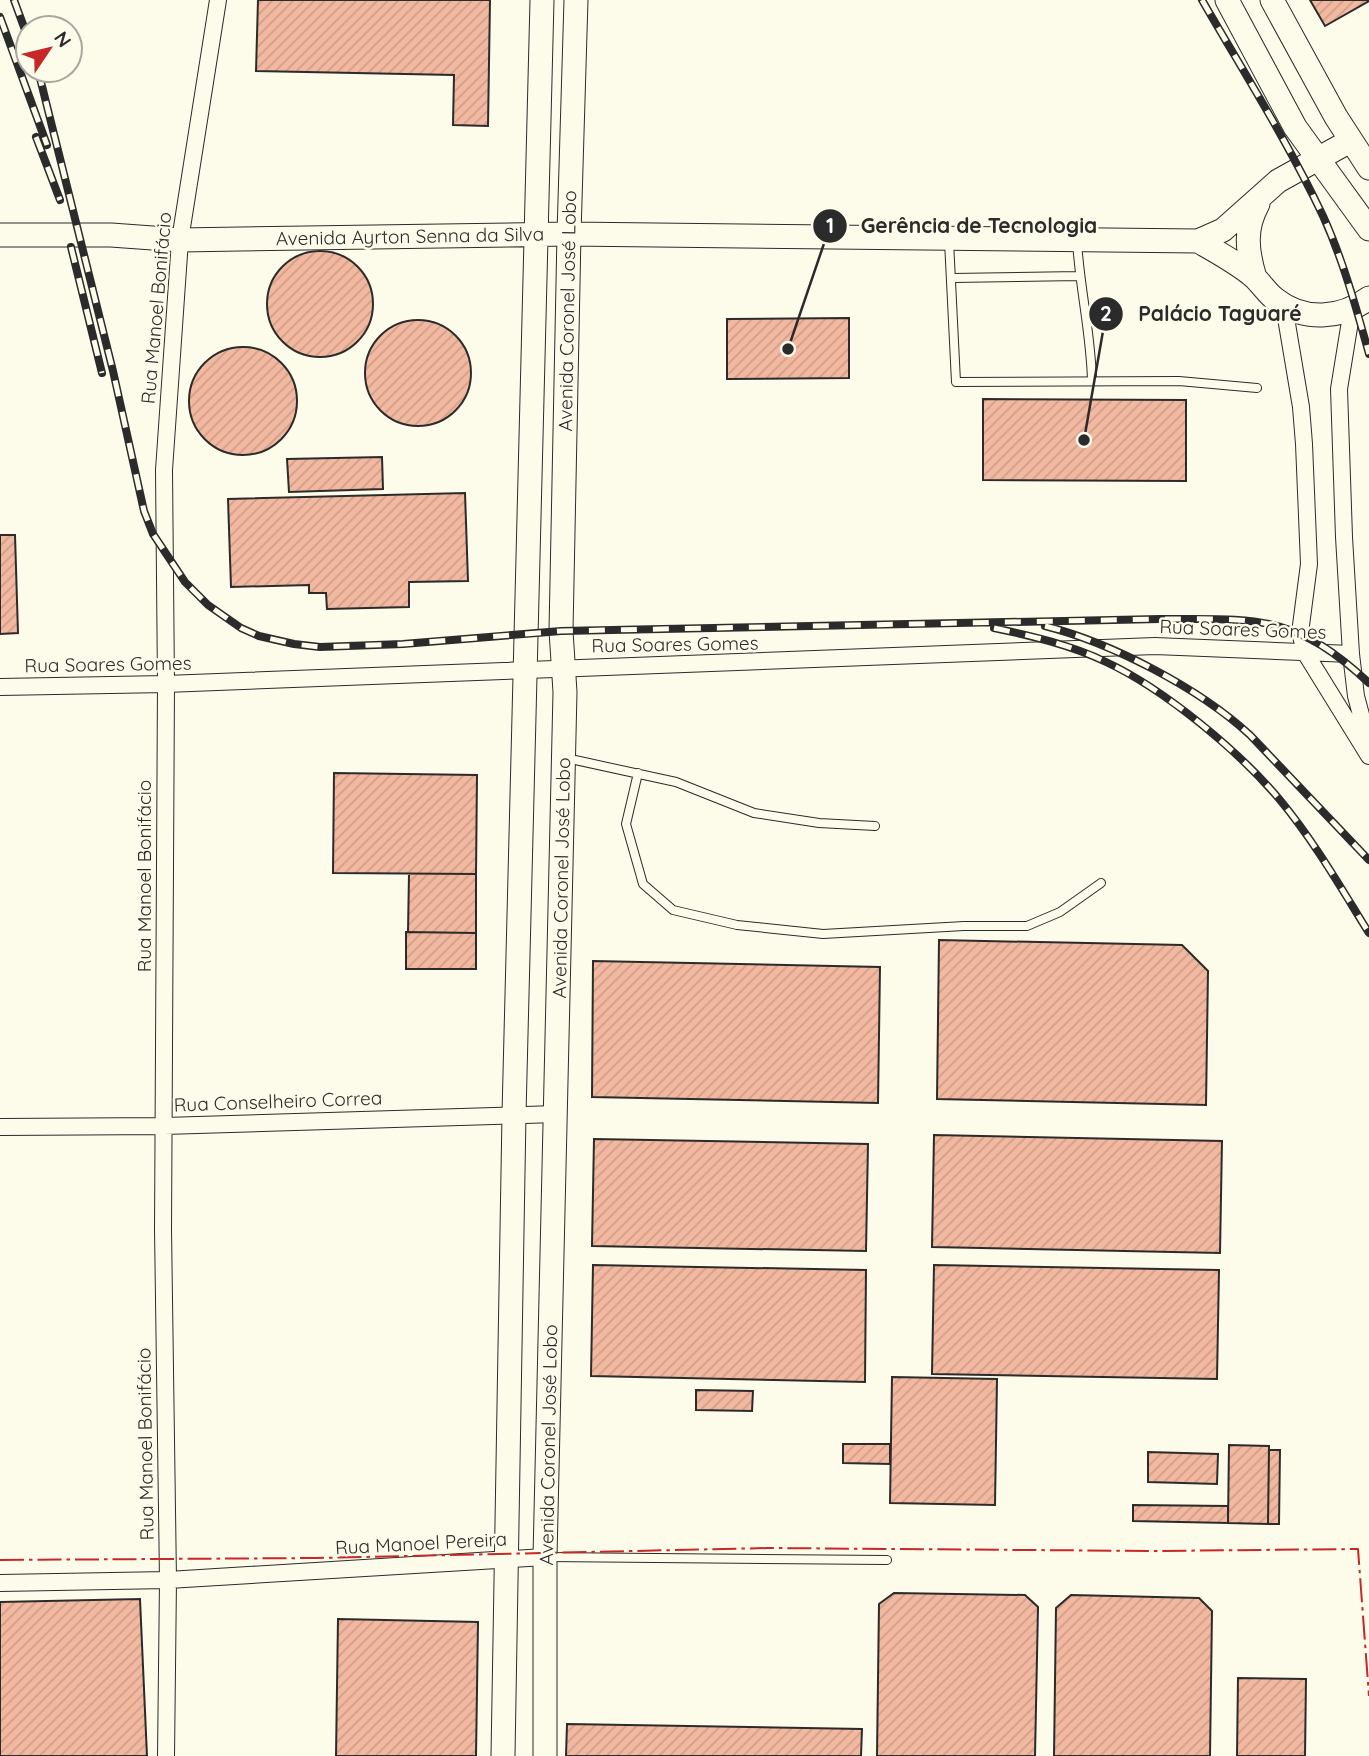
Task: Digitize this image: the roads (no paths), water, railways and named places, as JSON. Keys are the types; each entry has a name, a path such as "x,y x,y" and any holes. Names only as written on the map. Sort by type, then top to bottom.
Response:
{"street":[{"name":"Rua Manoel Bonifácio","path":"166,1756 168,1580 164,1126 164,470 180,240 218,0"},
{"name":"Avenida Coronel José Lobo","path":"503,1756 513,1114 542,0"},
{"name":"Avenida Coronel José Lobo","path":"545,1756 545,1557 564,757 561,631 576,0"},
{"path":"1227,0 1295,127 1369,229"},
{"path":"1272,0 1350,141 1369,169"},
{"name":"Avenida Ayrton Senna da Silva","path":"0,236 111,235 180,240 569,234 1198,241 1223,230 1278,181 1350,141"},
{"path":"1255,278 1247,235 1256,206 1266,192"},
{"path":"1198,241 1255,278 1284,306 1312,316 1328,316 1360,304"},
{"path":"1360,304 1339,389 1339,417 1351,654 1356,696 1369,745"},
{"path":"1284,306 1301,407 1304,444 1309,564 1300,633 1306,654 1369,756"},
{"name":"Rua Soares Gomes","path":"0,687 720,665 1154,646 1351,654"},
{"name":"Rua Conselheiro Correa","path":"0,1127 164,1126 556,1114"},
{"name":"Rua Manoel Pereira","path":"0,1583 168,1580 545,1557"}],"lane":[{"path":"949,238 956,382 1179,381 1257,388"},
{"path":"1077,239 1079,276 1091,345 1092,381"},
{"path":"953,278 1079,276"},
{"path":"564,757 676,782 754,813 819,823 875,826"},
{"path":"638,773 626,824 643,884 673,910 737,925 823,934 964,926 1027,926 1060,912 1101,883"},
{"name":"Rua Manoel Pereira","path":"545,1557 887,1560"}],"railway":[{"path":"14,0 19,14"},
{"path":"1202,0 1280,134 1323,216 1343,267 1369,354"},
{"path":"0,17 47,145"},
{"path":"41,84 113,371 144,511 153,534 185,582 208,605 241,628 259,636 320,647 403,644 561,631 1223,619 1272,625 1295,632 1318,643 1369,683"},
{"path":"36,137 60,200"},
{"path":"71,247 102,373"},
{"path":"1045,626 1098,644 1154,669 1206,701 1250,735 1369,860"},
{"path":"994,628 1065,646 1106,662 1152,688 1199,723 1244,762 1280,800 1316,848 1369,933"}],"place":[{"name":"Gerência de Tecnologia","path":"788,349"},
{"name":"Palácio Taguaré","path":"1084,440"}]}
